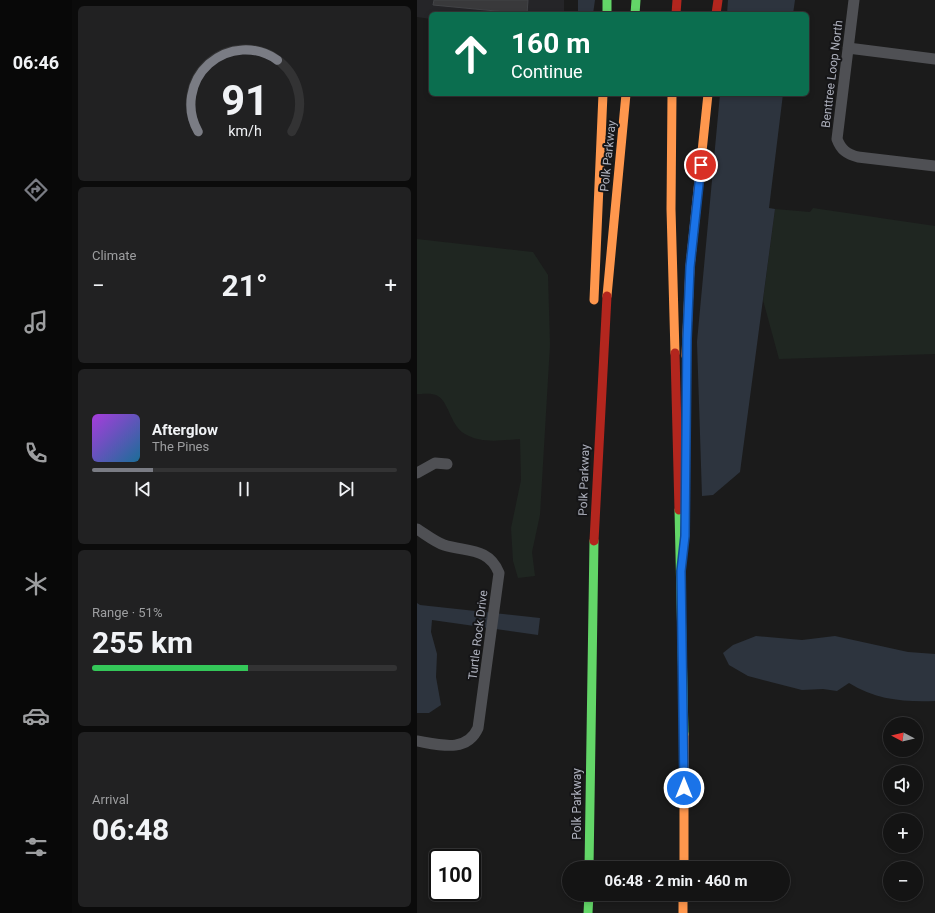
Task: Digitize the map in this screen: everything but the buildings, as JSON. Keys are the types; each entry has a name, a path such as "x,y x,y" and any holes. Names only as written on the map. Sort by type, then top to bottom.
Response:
{"highway":[{"path":"607,0 607,12"},
{"path":"635,12 637,0"},
{"path":"676,12 677,0"},
{"path":"716,12 718,0"},
{"path":"594,306 603,96"},
{"name":"Polk Parkway","path":"589,861 592,580 604,331 611,239 626,96"},
{"path":"672,96 670,146 672,267 681,571 681,653 685,741 684,861"},
{"path":"686,367 690,267 708,96"},
{"path":"681,571 685,536 686,396"},
{"path":"589,450 587,522 592,580"},
{"path":"588,913 589,901"},
{"path":"683,901 683,913"}],"street":[{"name":"Benttree Loop North","path":"854,0 837,139 842,149 848,154 858,157 935,166"},
{"path":"849,48 935,59"},
{"path":"417,473 435,463 447,464"},
{"name":"Turtle Rock Drive","path":"417,529 443,545 484,554 495,562 499,573 478,728 474,738 462,744 446,746 417,741"}],"shaded area":[{"path":"417,0 564,0 564,12 429,12 429,19 417,17"},
{"path":"578,0 595,0 593,12 578,12"},
{"path":"728,0 795,0 793,12 727,12"},
{"path":"720,96 783,96 769,208 775,209 740,472 713,495 702,496 697,342"},
{"path":"813,208 935,226 935,354 779,359 763,300 775,209 810,212"},
{"path":"417,239 533,252 548,275 550,345 540,515 532,552 535,576 518,578 513,561 511,528 521,480 520,439 492,441 478,439 465,434 456,425 444,402 440,398 432,394 417,394"},
{"path":"417,603 420,605 540,618 538,635 432,620 431,632 437,654 436,677 441,705 429,713 417,713"},
{"path":"756,636 802,640 835,636 908,652 935,654 935,701 891,699 869,693 849,683 837,691 823,689 802,690 748,676 729,665 723,653 733,645"}],"traffic: fast":[{"path":"607,0 607,12"},
{"path":"635,12 636,0"},
{"path":"679,510 684,734"},
{"path":"589,861 594,541"},
{"path":"588,913 589,901"}],"traffic: slow":[{"path":"594,300 603,96"},
{"path":"607,296 626,96"},
{"path":"672,96 671,209 675,353"},
{"path":"686,356 690,267 708,96"},
{"path":"684,734 684,861"},
{"path":"683,901 683,913"}],"traffic: jam":[{"path":"676,12 677,0"},
{"path":"716,12 718,0"},
{"path":"594,541 607,296"},
{"path":"675,353 679,510"}],"route":[{"path":"684,788 685,741 681,653 681,571 685,536 684,477 687,339 690,267 701,165"}]}
